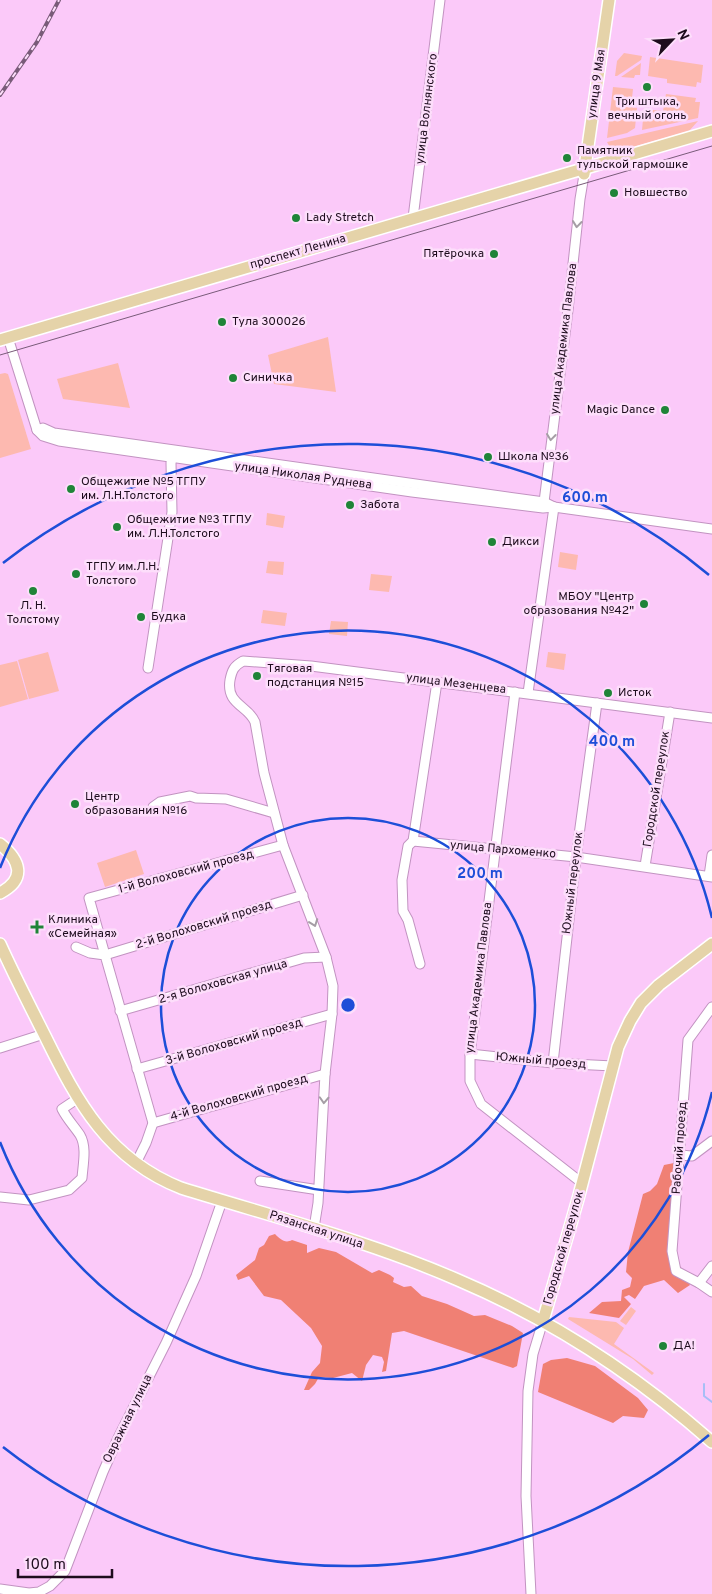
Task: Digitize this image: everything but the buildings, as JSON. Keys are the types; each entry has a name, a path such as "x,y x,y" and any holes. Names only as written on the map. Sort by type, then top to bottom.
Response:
{"main road":[{"name":"улица 9 Мая","path":"584,172 608,0"},
{"name":"проспект Ленина","path":"4,342 584,172 611,160 712,131"},
{"name":"проспект Ленина","path":"4,342 413,218 712,139"},
{"path":"0,844 8,851 17,866 16,880 11,887 0,893"},
{"name":"Рязанская улица","path":"0,944 77,1099 108,1139 151,1174 166,1182 378,1249 445,1274 543,1321 588,1346 643,1385 712,1442"},
{"name":"Городской переулок","path":"543,1321 618,1047 641,1003 659,985 712,944"}],"street":[{"name":"улица Волнянского","path":"413,218 440,0"},
{"name":"улица Академика Павлова","path":"544,502 584,172"},
{"name":"улица Николая Руднева","path":"4,342 37,430 44,436 466,499 543,508 554,507 712,530"},
{"name":"улица Николая Руднева","path":"173,454 544,502 554,507"},
{"path":"148,668 172,512 173,454"},
{"path":"528,693 554,507"},
{"name":"улица Мезенцева","path":"232,698 229,685 232,671 236,664 243,660 311,666 712,718"},
{"path":"420,964 408,920 403,911 402,880 408,846 413,841 438,682"},
{"name":"улица Академика Павлова","path":"515,692 470,1054 470,1081 481,1104 582,1183"},
{"name":"4-й Волоховский проезд","path":"232,698 253,717 255,722 264,773 283,845 326,957 333,986 332,1014 325,1074 318,1203 314,1228"},
{"name":"Южный переулок","path":"553,1063 576,857 598,703"},
{"name":"Городской переулок","path":"645,866 670,712"},
{"path":"153,807 160,802 190,796 226,799 274,813"},
{"name":"улица Пархоменко","path":"413,841 576,857 711,877"},
{"name":"1-й Волоховский проезд","path":"105,954 89,898 283,845"},
{"path":"711,877 712,856"},
{"name":"2-й Волоховский проезд","path":"105,954 303,895"},
{"path":"76,947 90,954 105,954 153,1123 136,1163"},
{"name":"2-я Волоховская улица","path":"120,1011 304,958 326,957"},
{"name":"Рабочий проезд","path":"699,1282 676,1271 672,1251 688,1040 712,1007"},
{"name":"3-й Волоховский проезд","path":"137,1069 332,1014"},
{"path":"0,1048 44,1034"},
{"name":"Южный проезд","path":"470,1054 553,1063 613,1066"},
{"name":"4-й Волоховский проезд","path":"153,1123 325,1074"},
{"path":"0,1197 29,1200 69,1190 82,1178 84,1150 81,1137 62,1109 77,1099"},
{"path":"680,1155 692,1156 712,1142"},
{"path":"260,1181 319,1190"},
{"name":"Овражная улица","path":"0,1589 39,1593 61,1576 69,1562 106,1463 166,1343 196,1276 222,1201"},
{"path":"712,1266 699,1282 712,1292"},
{"name":"Городской переулок","path":"531,1594 526,1496 528,1391 533,1354 543,1321"}],"shaded area":[{"path":"624,53 642,56 641,60 615,76 617,61"},
{"path":"650,57 703,65 701,83 697,82 696,87 667,83 667,79 648,76"},
{"path":"641,63 640,75 635,75 634,78 621,77"},
{"path":"613,87 633,89 631,107 637,108 635,128 627,133 607,138"},
{"path":"666,94 696,98 695,102 700,102 698,118 642,130 644,109 663,111"},
{"path":"698,121 689,131 619,151 611,149 607,142"},
{"path":"328,337 336,392 274,384 268,355"},
{"path":"118,363 130,408 63,399 57,379"},
{"path":"0,374 8,374 31,449 0,458"},
{"path":"267,513 285,516 283,528 266,525"},
{"path":"560,552 578,555 576,570 558,567"},
{"path":"268,561 284,562 283,575 266,573"},
{"path":"371,574 392,576 389,592 369,590"},
{"path":"263,610 287,613 285,626 261,623"},
{"path":"331,621 348,622 347,636 329,634"},
{"path":"48,652 59,691 29,699 18,660"},
{"path":"548,652 566,654 564,670 546,667"},
{"path":"17,661 28,699 0,707 0,665"},
{"path":"136,850 144,874 105,887 97,863"},
{"path":"679,1162 672,1251 690,1285 678,1293 664,1280 644,1286 635,1299 629,1295 624,1297 631,1304 619,1318 589,1313 602,1302 621,1301 622,1290 630,1287 632,1278 626,1272 628,1252 643,1194 650,1191 657,1184 664,1165"},
{"path":"275,1234 285,1241 292,1240 307,1245 307,1253 319,1248 336,1252 372,1273 379,1270 390,1275 394,1278 393,1282 404,1287 411,1286 422,1296 447,1304 474,1316 485,1315 512,1326 523,1333 517,1366 513,1368 404,1331 392,1333 386,1371 382,1372 384,1362 382,1357 373,1355 366,1365 362,1381 352,1373 333,1378 319,1377 309,1390 304,1390 312,1372 320,1363 322,1346 311,1328 281,1300 264,1296 249,1276 238,1280 236,1275 255,1260 259,1248 264,1245 269,1236"},
{"path":"631,1307 636,1311 626,1325 620,1321"},
{"path":"569,1317 616,1322 624,1328 614,1344 654,1373 652,1375 633,1359 568,1319"},
{"path":"567,1358 595,1366 638,1398 648,1410 644,1418 623,1416 613,1423 538,1392 543,1364 551,1360"}],"waterway":[{"path":"704,1384 704,1396 712,1402"}],"tram line":[{"path":"0,355 712,146"}],"railway":[{"path":"0,95 37,42 59,0"}],"place":[{"name":"Три штыка, вечный огонь","path":"647,87"},
{"name":"Памятник тульской гармошке","path":"567,158"},
{"name":"Новшество","path":"614,193"},
{"name":"Lady Stretch","path":"296,218"},
{"name":"Пятёрочка","path":"494,254"},
{"name":"Тула 300026","path":"222,322"},
{"name":"Синичка","path":"233,378"},
{"name":"Magic Dance","path":"665,410"},
{"name":"Школа №36","path":"488,457"},
{"name":"Общежитие №5 ТГПУ им. Л.Н.Толстого","path":"71,489"},
{"name":"Забота","path":"350,505"},
{"name":"Общежитие №3 ТГПУ им. Л.Н.Толстого","path":"117,527"},
{"name":"Дикси","path":"492,542"},
{"name":"ТГПУ им.Л.Н. Толстого","path":"76,574"},
{"name":"Л. Н. Толстому","path":"33,591"},
{"name":"МБОУ \"Центр образования №42\"","path":"644,604"},
{"name":"Будка","path":"141,617"},
{"name":"Тяговая подстанция №15","path":"257,676"},
{"name":"Исток","path":"608,693"},
{"name":"Центр образования №16","path":"75,804"},
{"name":"Клиника «Семейная»","path":"37,927"},
{"name":"ДА!","path":"663,1346"}]}
